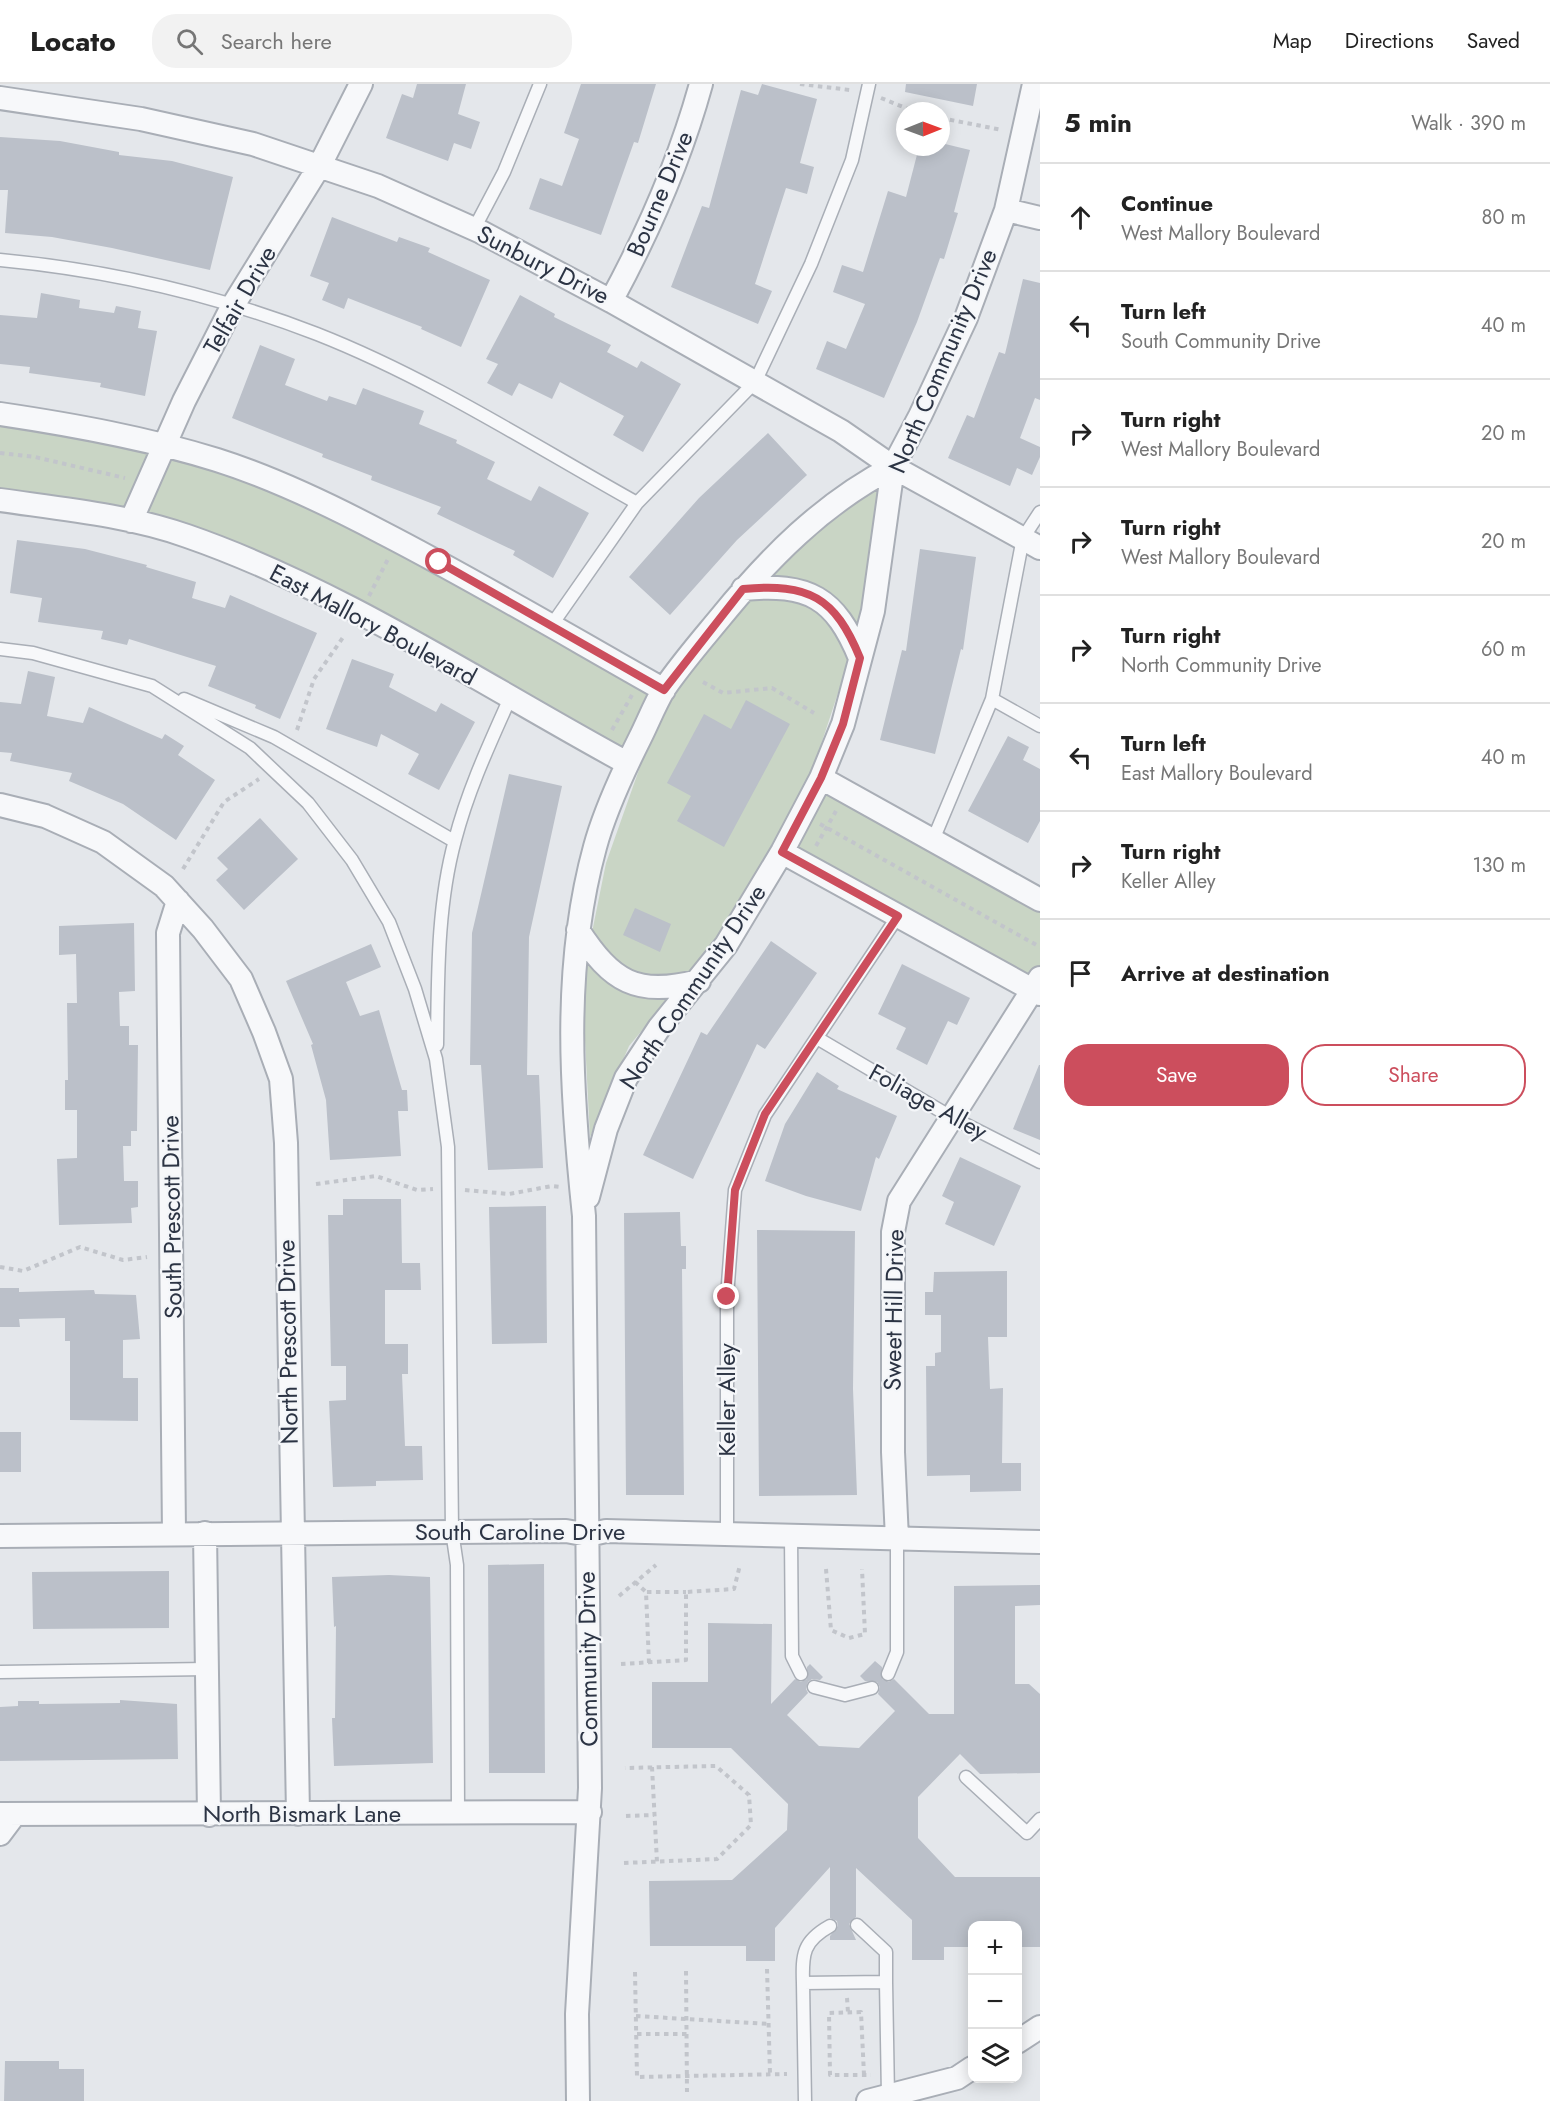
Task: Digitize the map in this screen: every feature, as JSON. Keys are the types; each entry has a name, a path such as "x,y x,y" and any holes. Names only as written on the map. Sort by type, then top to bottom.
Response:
{"street":[{"name":"Telfair Drive","path":"131,521 164,445 232,307 320,165 361,84"},
{"name":"Bourne Drive","path":"611,301 644,241 690,123 701,84"},
{"name":"North Community Drive","path":"584,1216 606,1129 626,1078 659,1028 726,945 782,852 821,778 843,724 874,600 892,467 920,416 966,318 1006,210 1034,84"},
{"name":"Sunbury Drive","path":"0,98 141,119 253,144 378,186 474,229 611,301 841,431 892,467 1032,543"},
{"path":"1006,210 1040,218"},
{"path":"0,414 100,429 164,445 219,460 324,502 439,562 664,690"},
{"path":"584,1216 578,1159 571,1001 578,930 595,844 627,763 664,690 743,589 789,542 831,505 861,483 892,467"},
{"name":"East Mallory Boulevard","path":"0,500 131,521 186,536 320,592 627,763"},
{"path":"743,589 769,586 813,594 838,615 860,658"},
{"path":"821,778 1040,900"},
{"name":"North Prescott Drive","path":"0,806 45,816 103,842 164,886 204,929 241,979 281,1079 286,1143 291,1532 298,1814"},
{"path":"782,852 898,916 1038,987"},
{"name":"South Prescott Drive","path":"174,1533 168,933 178,901"},
{"path":"578,930 596,958 614,975 634,985 658,988 699,981"},
{"name":"Sweet Hill Drive","path":"897,1539 893,1452 893,1233 899,1201 951,1117 1038,987"},
{"name":"Community Drive","path":"578,2101 577,2014 590,1812 584,1216"},
{"name":"South Caroline Drive","path":"0,1536 452,1531 566,1531 588,1534 606,1531 1040,1542"},
{"path":"205,1533 209,1815"},
{"name":"North Bismark Lane","path":"0,1834 7,1814 590,1812"},
{"path":"1022,2039 1040,2027"},
{"path":"878,2099 957,2078 968,2071"}],"lane":[{"path":"474,229 504,172 540,84"},
{"path":"551,626 638,503 755,382 811,264 852,160 869,84"},
{"path":"0,260 114,275 232,307 317,334 421,382 638,503"},
{"path":"933,840 992,699 1040,512"},
{"path":"0,649 33,653 152,686 274,737 454,841"},
{"path":"152,686 250,748 308,803 352,860 389,922 415,989 436,1059"},
{"path":"458,1813 457,1565 452,1531 448,1147 436,1059 438,946 454,841 476,772 510,698"},
{"path":"992,699 1040,726"},
{"name":"Keller Alley","path":"727,1534 727,1297 735,1190 765,1114 898,916"},
{"name":"Foliage Alley","path":"817,1038 951,1117 1040,1162"},
{"path":"791,1536 792,1656 801,1674"},
{"path":"888,1674 897,1652 897,1539"},
{"path":"0,1672 207,1669"},
{"path":"814,1687 845,1695 872,1688"},
{"path":"966,1777 1027,1833 1040,1819"},
{"path":"856,1925 886,1952 878,2099"},
{"path":"805,2101 802,1955 815,1934 830,1926"},
{"path":"803,1983 886,1982"}],"path":[{"path":"800,84 854,90"},
{"path":"879,98 896,104"},
{"path":"950,120 1005,131"},
{"path":"0,453 35,457 125,478"},
{"path":"366,602 393,549"},
{"path":"297,730 314,679 344,636"},
{"path":"703,682 723,693 772,688 814,713"},
{"path":"609,736 633,694"},
{"path":"183,869 224,802 262,777"},
{"path":"813,852 840,802"},
{"path":"815,821 1040,947"},
{"path":"0,1267 23,1271 80,1247 123,1260 147,1257"},
{"path":"619,1596 656,1564"},
{"path":"635,1582 646,1592 734,1589 740,1565"},
{"path":"826,1569 831,1630 849,1638 865,1634 862,1569"},
{"path":"646,1592 649,1663"},
{"path":"621,1664 686,1660 686,1592"},
{"path":"624,1863 717,1860 752,1825 749,1795 716,1766 625,1768"},
{"path":"652,1767 657,1862"},
{"path":"626,1816 654,1815"},
{"path":"768,1969 770,2074"},
{"path":"686,1971 687,2092"},
{"path":"635,1972 637,2077 787,2074"},
{"path":"847,1998 848,2013"},
{"path":"864,2075 861,2012 828,2013 830,2075 864,2075 872,2075"},
{"path":"636,2016 769,2024"},
{"path":"636,2034 687,2034"}],"green space":[{"path":"0,422 145,448 286,496 393,549 657,692 806,534 883,483 864,614 810,778 1040,909 1040,985 774,843 709,950 629,1046 590,1137 582,982 606,863 641,764 298,574 0,491"}],"building":[{"path":"417,84 466,84 458,114 480,122 471,149 454,143 448,161 386,138 402,94 413,98"},
{"path":"581,84 656,84 638,143 634,142 601,235 529,209 540,178 562,186 579,139 564,133"},
{"path":"762,84 817,99 800,163 814,167 807,194 786,188 755,284 772,291 758,324 671,287 702,206 709,208 741,90 758,95"},
{"path":"906,84 977,84 973,106 905,92"},
{"path":"0,137 60,141 119,152 119,155 172,161 233,177 210,270 52,237 5,233 8,190 0,190"},
{"path":"950,145 970,150 954,212 958,213 944,259 940,258 917,322 884,398 816,369 827,341 846,349 865,304 833,292 842,265 863,272 888,191 906,197 917,156 950,156"},
{"path":"332,217 397,242 399,237 430,248 428,252 490,280 461,347 421,329 422,327 348,298 344,309 322,300 329,283 310,276"},
{"path":"1023,279 1040,283 1040,400 1035,398 1020,438 1040,447 1040,457 1032,475 1017,468 1010,486 948,458 967,415 974,418 999,352 1005,354"},
{"path":"41,293 80,300 79,308 114,313 116,306 141,311 138,328 157,331 145,396 100,387 101,383 29,373 30,367 0,364 0,315 37,318"},
{"path":"520,295 555,314 554,317 611,345 607,352 637,368 641,361 681,384 643,452 613,435 624,416 560,382 552,399 519,383 512,396 487,383 498,364 486,359"},
{"path":"260,345 295,359 285,385 327,401 329,396 356,405 363,388 424,411 419,424 457,440 456,443 495,462 487,479 531,501 539,486 589,513 553,578 513,555 515,551 437,514 441,507 371,480 372,476 322,457 323,454 232,418"},
{"path":"768,433 807,475 737,540 670,615 629,577 699,498"},
{"path":"17,540 85,549 147,565 146,567 196,582 192,598 225,608 230,595 317,633 280,719 255,708 256,705 208,686 216,666 129,639 127,645 101,639 103,631 38,622 42,598 10,593"},
{"path":"920,549 976,557 963,650 961,649 935,754 880,740 902,650 906,651"},
{"path":"352,659 394,674 389,687 436,712 441,703 475,722 439,790 408,774 419,754 381,734 377,747 326,729"},
{"path":"28,671 55,677 47,716 83,723 89,707 162,739 165,734 184,746 178,755 215,780 176,840 123,804 69,781 72,773 10,761 12,753 0,752 0,702 21,704"},
{"path":"746,700 790,724 724,847 677,821 691,796 667,783 704,714 731,729"},
{"path":"1008,736 1029,747 1023,760 1040,769 1040,821 1028,843 968,811"},
{"path":"509,774 562,786 529,937 527,1075 539,1075 543,1168 488,1170 481,1065 470,1065 472,933"},
{"path":"260,818 298,859 244,910 216,880 228,869 217,858"},
{"path":"635,908 671,924 660,952 623,935"},
{"path":"134,923 135,991 119,992 120,1026 129,1026 129,1045 138,1045 137,1131 131,1131 131,1146 123,1146 124,1181 138,1181 138,1207 131,1208 132,1223 59,1225 57,1159 77,1158 77,1110 65,1110 65,1080 68,1080 67,1003 77,1003 76,954 59,955 59,926"},
{"path":"771,941 817,973 765,1049 757,1044 693,1179 643,1155 701,1032 707,1035"},
{"path":"371,944 381,967 346,982 360,1016 379,1010 402,1090 407,1090 408,1111 398,1111 401,1156 330,1160 326,1100 311,1045 313,1044 286,981"},
{"path":"902,964 970,998 957,1025 948,1021 927,1065 896,1049 906,1028 878,1014"},
{"path":"1040,1065 1040,1140 1013,1129"},
{"path":"817,1072 839,1086 837,1089 897,1116 879,1159 876,1157 861,1211 806,1196 765,1181 785,1124"},
{"path":"960,1157 1021,1186 994,1246 945,1224 954,1202 942,1196"},
{"path":"343,1199 401,1199 402,1263 420,1263 421,1290 385,1290 385,1344 408,1344 408,1374 402,1374 405,1446 422,1446 423,1480 376,1481 376,1486 333,1487 329,1401 346,1400 346,1366 331,1366 328,1215 343,1215"},
{"path":"546,1206 547,1343 492,1344 489,1207"},
{"path":"680,1212 681,1246 686,1246 686,1269 682,1269 684,1495 626,1495 624,1213"},
{"path":"757,1230 855,1231 853,1389 857,1495 759,1496"},
{"path":"1007,1271 1007,1337 988,1337 990,1389 1003,1388 1002,1463 1021,1463 1021,1491 970,1492 970,1475 927,1476 926,1366 935,1366 935,1353 941,1352 941,1315 925,1315 925,1292 933,1292 934,1272"},
{"path":"0,1288 19,1288 19,1292 94,1290 95,1294 136,1295 140,1339 123,1340 123,1378 138,1378 138,1421 70,1420 70,1341 65,1341 65,1318 19,1319 20,1327 0,1327"},
{"path":"0,1432 21,1432 21,1472 0,1472"},
{"path":"544,1564 545,1773 489,1773 488,1565"},
{"path":"169,1571 169,1628 33,1629 32,1572"},
{"path":"389,1575 430,1577 433,1763 334,1766 332,1718 335,1718 336,1626 334,1627 332,1577"},
{"path":"1040,1585 1040,1605 1015,1606 1015,1684 1029,1684 1040,1694 1040,1773 980,1774 960,1754 918,1797 918,1838 955,1877 1040,1877 1040,1947 1022,1947 1022,1921 968,1921 968,1947 944,1947 944,1960 912,1960 912,1920 856,1868 856,1917 849,1924 856,1940 830,1940 830,1936 838,1926 837,1921 830,1918 830,1867 775,1928 775,1961 746,1961 746,1946 650,1946 649,1881 732,1880 787,1830 788,1804 731,1748 652,1748 652,1682 708,1682 708,1623 772,1624 771,1704 795,1679 801,1682 807,1679 807,1667 810,1664 823,1677 820,1680 812,1679 808,1682 806,1689 808,1693 787,1715 819,1746 859,1748 895,1711 878,1694 880,1687 877,1682 865,1681 860,1676 875,1661 882,1667 882,1679 889,1682 894,1679 929,1714 954,1714 954,1586"},
{"path":"120,1700 177,1704 178,1759 0,1761 0,1707 18,1706 18,1701 39,1701 39,1704 120,1703"},
{"path":"5,2061 59,2061 59,2069 84,2069 84,2101 4,2101"}],"route":[{"path":"439,562 664,690 743,589 769,586 813,594 838,615 860,658 843,724 813,797 782,852 898,916 765,1114 735,1190 727,1297"}]}
